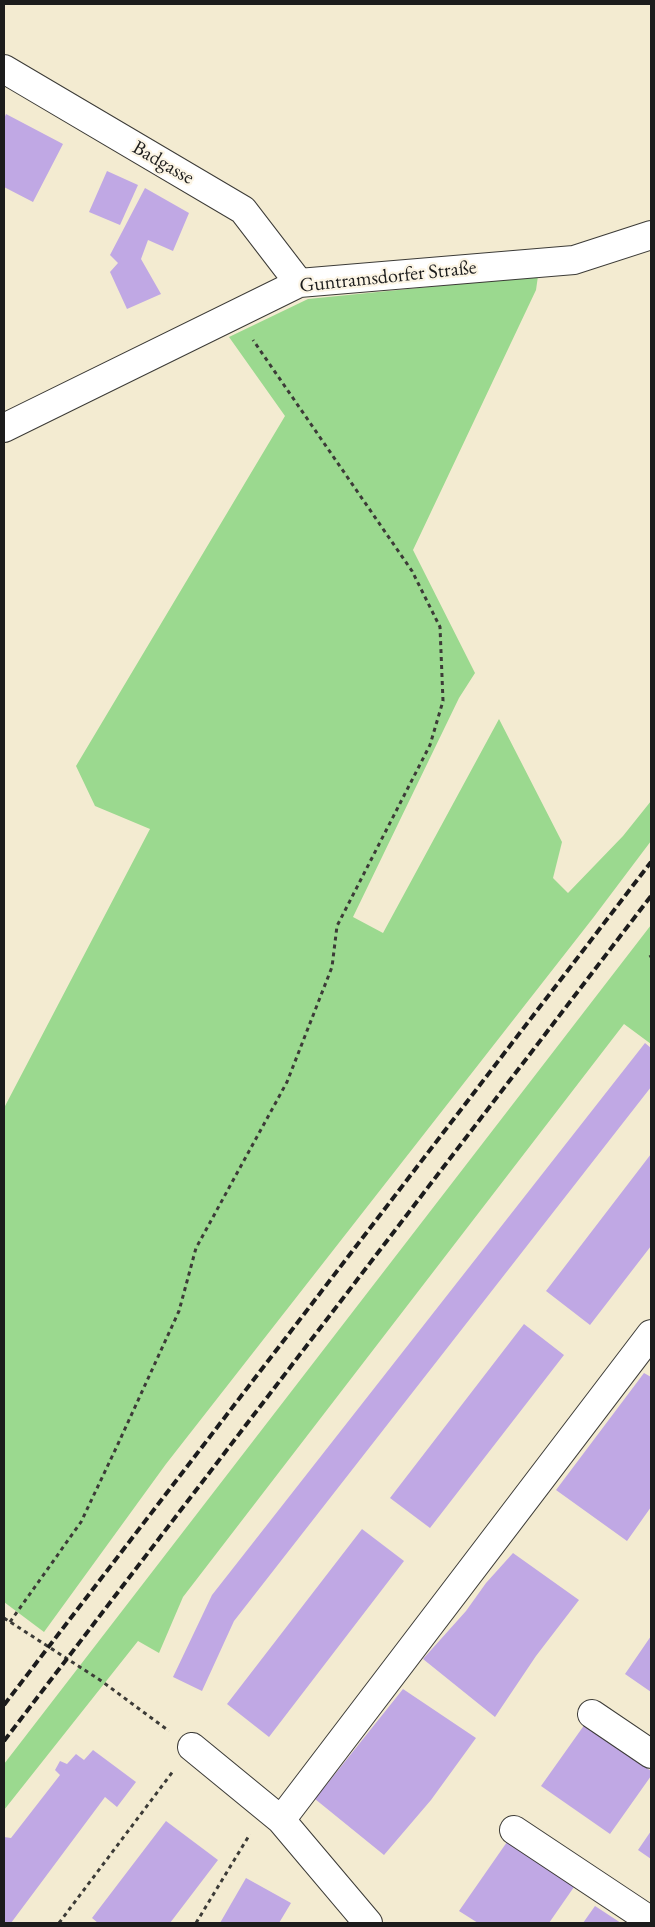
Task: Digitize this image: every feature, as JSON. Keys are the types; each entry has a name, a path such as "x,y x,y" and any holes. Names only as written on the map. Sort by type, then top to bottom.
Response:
{"street":[{"name":"Badgasse","path":"4,70 243,210 299,283"},
{"name":"Guntramsdorfer Straße","path":"4,428 299,283 574,260 651,235"},
{"path":"274,1814 651,1334"},
{"path":"592,1714 651,1754"},
{"path":"192,1747 274,1814 368,1923"},
{"path":"514,1830 651,1921"}],"path":[{"path":"10,1622 81,1522 114,1453 179,1311 196,1248 287,1082 332,967 337,926 430,745 443,701 440,627 412,571 235,313"},
{"path":"4,1618 100,1680 192,1747 59,1923"},
{"path":"196,1923 274,1814"}],"green space":[{"path":"538,276 536,290 413,550 475,673 459,698 353,917 383,933 499,719 562,842 553,878 568,893 623,836 651,801 651,841 593,918 166,1464 44,1632 4,1602 4,1108 150,829 95,806 76,766 285,416 229,337 308,299"},
{"path":"651,925 651,1044 624,1024 183,1597 159,1653 138,1641 4,1810 4,1764"}],"building":[{"path":"6,114 63,144 33,202 4,187 4,119"},
{"path":"107,171 138,185 120,225 89,212"},
{"path":"145,188 189,213 173,251 148,240 141,259 161,294 127,309 110,272 118,263 110,255"},
{"path":"645,1043 651,1048 651,1087 234,1621 202,1691 173,1677 212,1595"},
{"path":"651,1154 651,1246 590,1325 546,1291"},
{"path":"524,1324 564,1355 430,1528 390,1498"},
{"path":"644,1373 651,1377 651,1507 627,1541 556,1490"},
{"path":"362,1529 404,1561 269,1737 227,1704"},
{"path":"513,1553 579,1600 536,1656 495,1717 423,1659 466,1611 486,1583"},
{"path":"651,1636 651,1692 625,1674"},
{"path":"403,1689 476,1738 431,1800 384,1855 315,1799"},
{"path":"585,1724 651,1771 651,1776 610,1834 541,1786"},
{"path":"93,1750 136,1782 117,1807 105,1797 11,1923 4,1923 4,1837 11,1838 60,1775 55,1770 60,1761 67,1764 76,1754 84,1760"},
{"path":"166,1821 218,1860 170,1923 98,1923 92,1918"},
{"path":"651,1831 651,1859 638,1850"},
{"path":"507,1842 574,1887 549,1923 478,1923 459,1911"},
{"path":"246,1878 291,1903 279,1923 220,1923"},
{"path":"595,1906 621,1923 583,1923"}],"railway":[{"path":"4,1705 651,862"},
{"path":"4,1741 651,896"}]}
